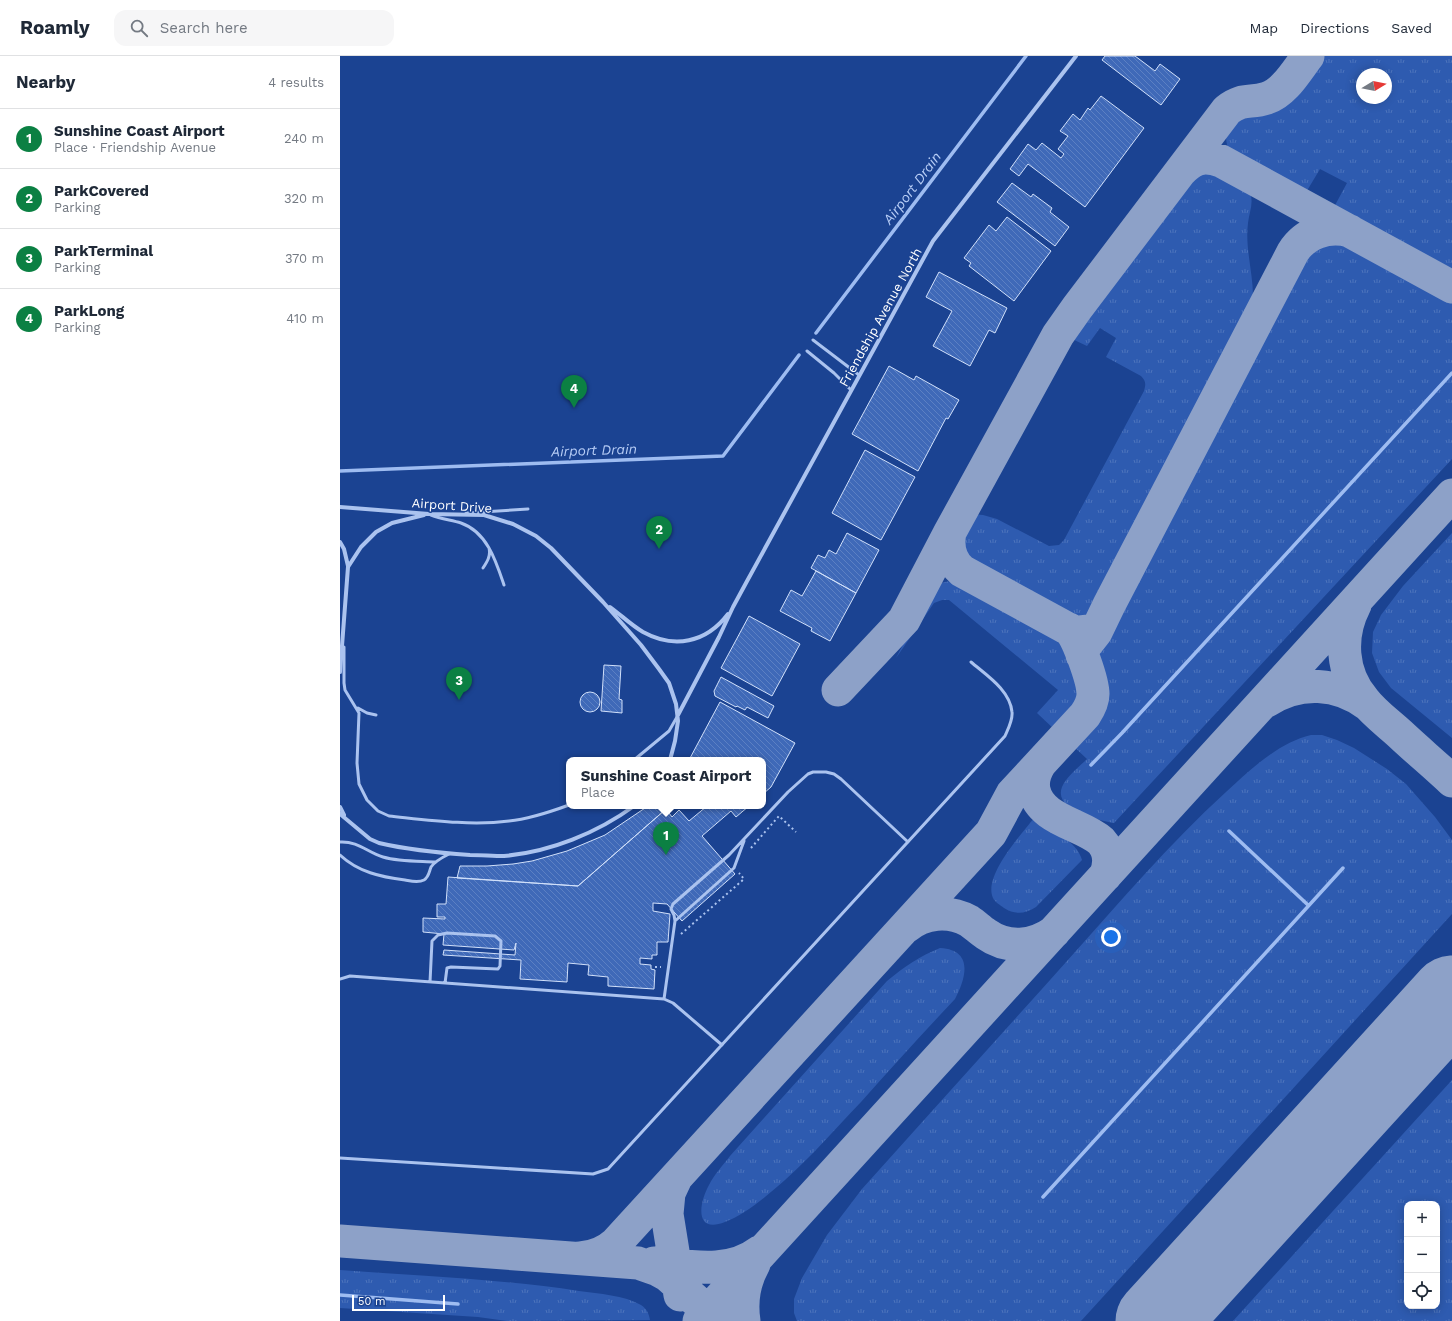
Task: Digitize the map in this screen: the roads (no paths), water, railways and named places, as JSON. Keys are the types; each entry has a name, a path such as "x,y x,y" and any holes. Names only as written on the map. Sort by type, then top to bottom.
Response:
{"street":[{"name":"Friendship Avenue North","path":"678,715 733,607 933,241 1076,56"},
{"name":"Airport Drive","path":"340,507 429,514 484,515 497,518 513,524 536,536 551,548 603,602"},
{"path":"348,567 361,547 376,532 392,523 429,514"},
{"path":"340,542 347,558 348,567 340,672"},
{"name":"Friendship Avenue North","path":"603,602 642,631 667,641 676,642 686,642 707,634 724,619 733,607"},
{"path":"603,602 642,645 659,668 673,692 678,715 676,742 671,757"},
{"path":"340,807 349,822"},
{"path":"340,814 370,839 379,843 449,854 504,856 521,854 549,847 593,831 629,809"}],"lane":[{"path":"813,340 859,375"},
{"path":"807,351 834,373 851,390"},
{"path":"458,514 528,509"},
{"path":"429,514 469,526 480,536 488,545 504,585"},
{"path":"483,568 488,561 490,552 488,545"},
{"path":"344,626 344,683 348,695 362,711 376,715"},
{"path":"340,1158 593,1174 608,1169 1005,736 1011,723 1012,712 1009,701 997,684 971,662"},
{"path":"357,707 359,713 357,763 359,784 368,800 384,815 480,823 531,818 566,806"},
{"path":"638,757 669,730 678,715"},
{"path":"664,999 675,921 671,909 673,904 729,855 788,792 808,774 812,772 826,772 841,778 908,842"},
{"path":"675,921 734,868 744,838"},
{"path":"340,842 354,843 374,854 394,859 436,862"},
{"path":"340,855 348,863 378,876 421,881 428,877 436,862 449,854"},
{"path":"430,982 432,941 438,935 447,933 495,936 501,942 500,966 498,969 447,968 445,983"},
{"path":"340,979 350,976 664,999 673,1003 722,1045"}],"waterway":[{"name":"Airport Drain","path":"816,333 1026,56"},
{"name":"Airport Drain","path":"340,471 723,456 799,355"},
{"path":"1091,765 1452,373"},
{"path":"1229,831 1308,905"},
{"path":"1043,1197 1343,868"},
{"path":"340,1295 458,1304"}],"place":[{"name":"ParkLong","path":"574,408"},
{"name":"ParkCovered","path":"659,549"},
{"name":"ParkTerminal","path":"459,700"},
{"name":"Sunshine Coast Airport","path":"666,855"}]}
